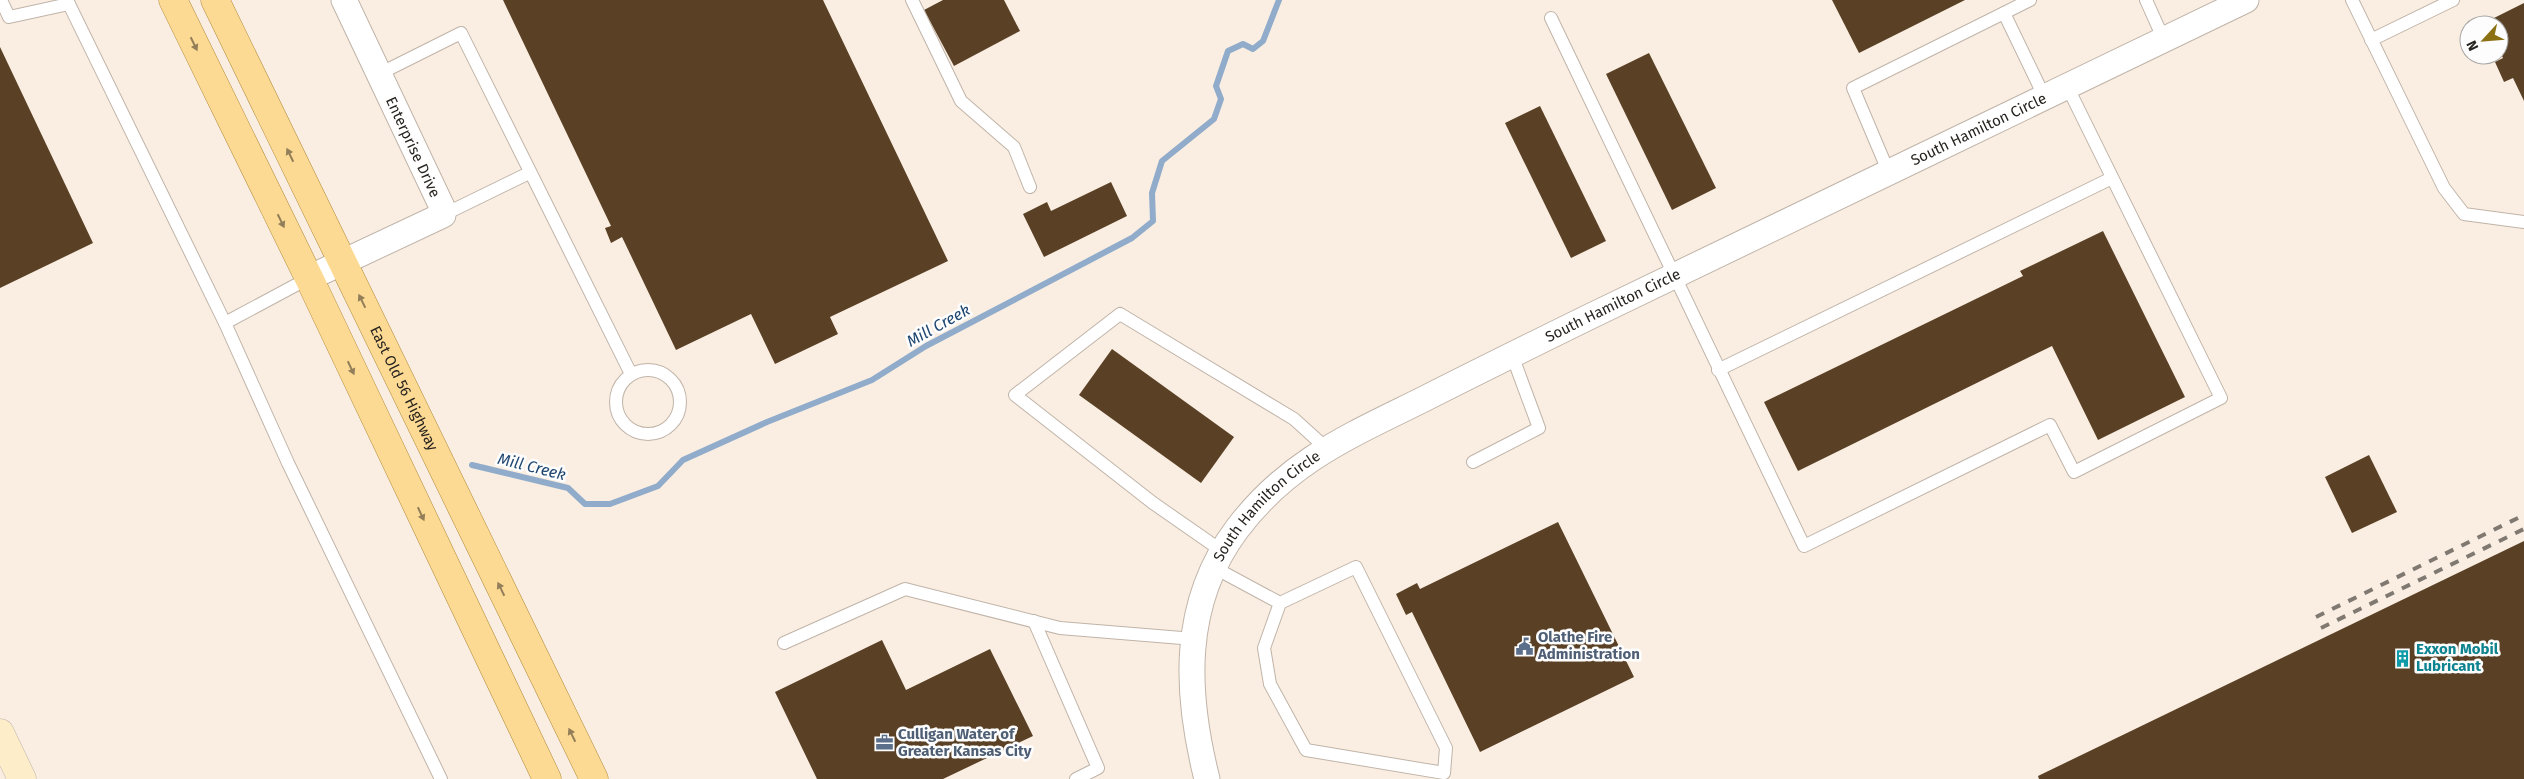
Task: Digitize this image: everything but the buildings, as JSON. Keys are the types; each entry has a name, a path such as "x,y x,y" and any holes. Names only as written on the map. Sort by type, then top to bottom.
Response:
{"main road":[{"path":"173,0 309,278 547,779"},
{"name":"East Old 56 Highway","path":"214,0 594,779"}],"street":[{"name":"Enterprise Drive","path":"309,278 443,215 442,209 344,0"},
{"name":"South Hamilton Circle","path":"1207,779 1198,744 1192,701 1194,639 1200,604 1218,559 1260,501 1291,472 1326,448 1512,355 2044,96 2246,0"},
{"path":"0,733 22,779"}],"lane":[{"path":"1,0 9,17 68,2 224,322 288,463 441,779"},
{"path":"912,0 961,102 1014,147 1030,187"},
{"path":"1889,173 1853,88 2030,0"},
{"path":"2146,0 2164,40"},
{"path":"2352,0 2444,188 2464,214 2524,222"},
{"path":"2371,40 2453,0"},
{"path":"2004,13 2044,96"},
{"path":"1551,18 1718,370 1804,546 2050,425 2074,472 2220,398 2067,86"},
{"path":"379,74 461,34 631,374"},
{"path":"443,215 529,173"},
{"path":"1718,370 2112,178"},
{"path":"224,322 309,278"},
{"path":"1280,603 1218,559 1153,503 1015,394 1120,314 1294,419 1326,448"},
{"path":"1473,462 1538,428 1512,355"},
{"path":"644,370 655,371 673,382 678,390 679,411 675,420 668,428 659,433 638,434 621,421 616,411 615,400 618,389 631,374 644,370"},
{"path":"1356,567 1446,748 1444,773 1306,750 1270,684 1264,648 1280,603 1356,567"},
{"path":"784,643 905,589 1060,628 1194,639"},
{"path":"1034,621 1098,768 1076,779"}],"waterway":[{"name":"Mill Creek","path":"472,465 568,488 585,504 610,504 658,486 683,460 767,422 872,380 926,346 1132,238 1153,221 1152,193 1162,161 1214,119 1221,99 1216,86 1228,51 1243,44 1253,49 1263,41 1279,0"}],"railway":[{"path":"2316,617 2524,515"},
{"path":"2321,628 2524,529"}],"place":[{"name":"Olathe Fire Administration","path":"1524,646"},
{"name":"Exxon Mobil Lubricant","path":"2402,658"},
{"name":"Culligan Water of Greater Kansas City","path":"884,743"}]}
